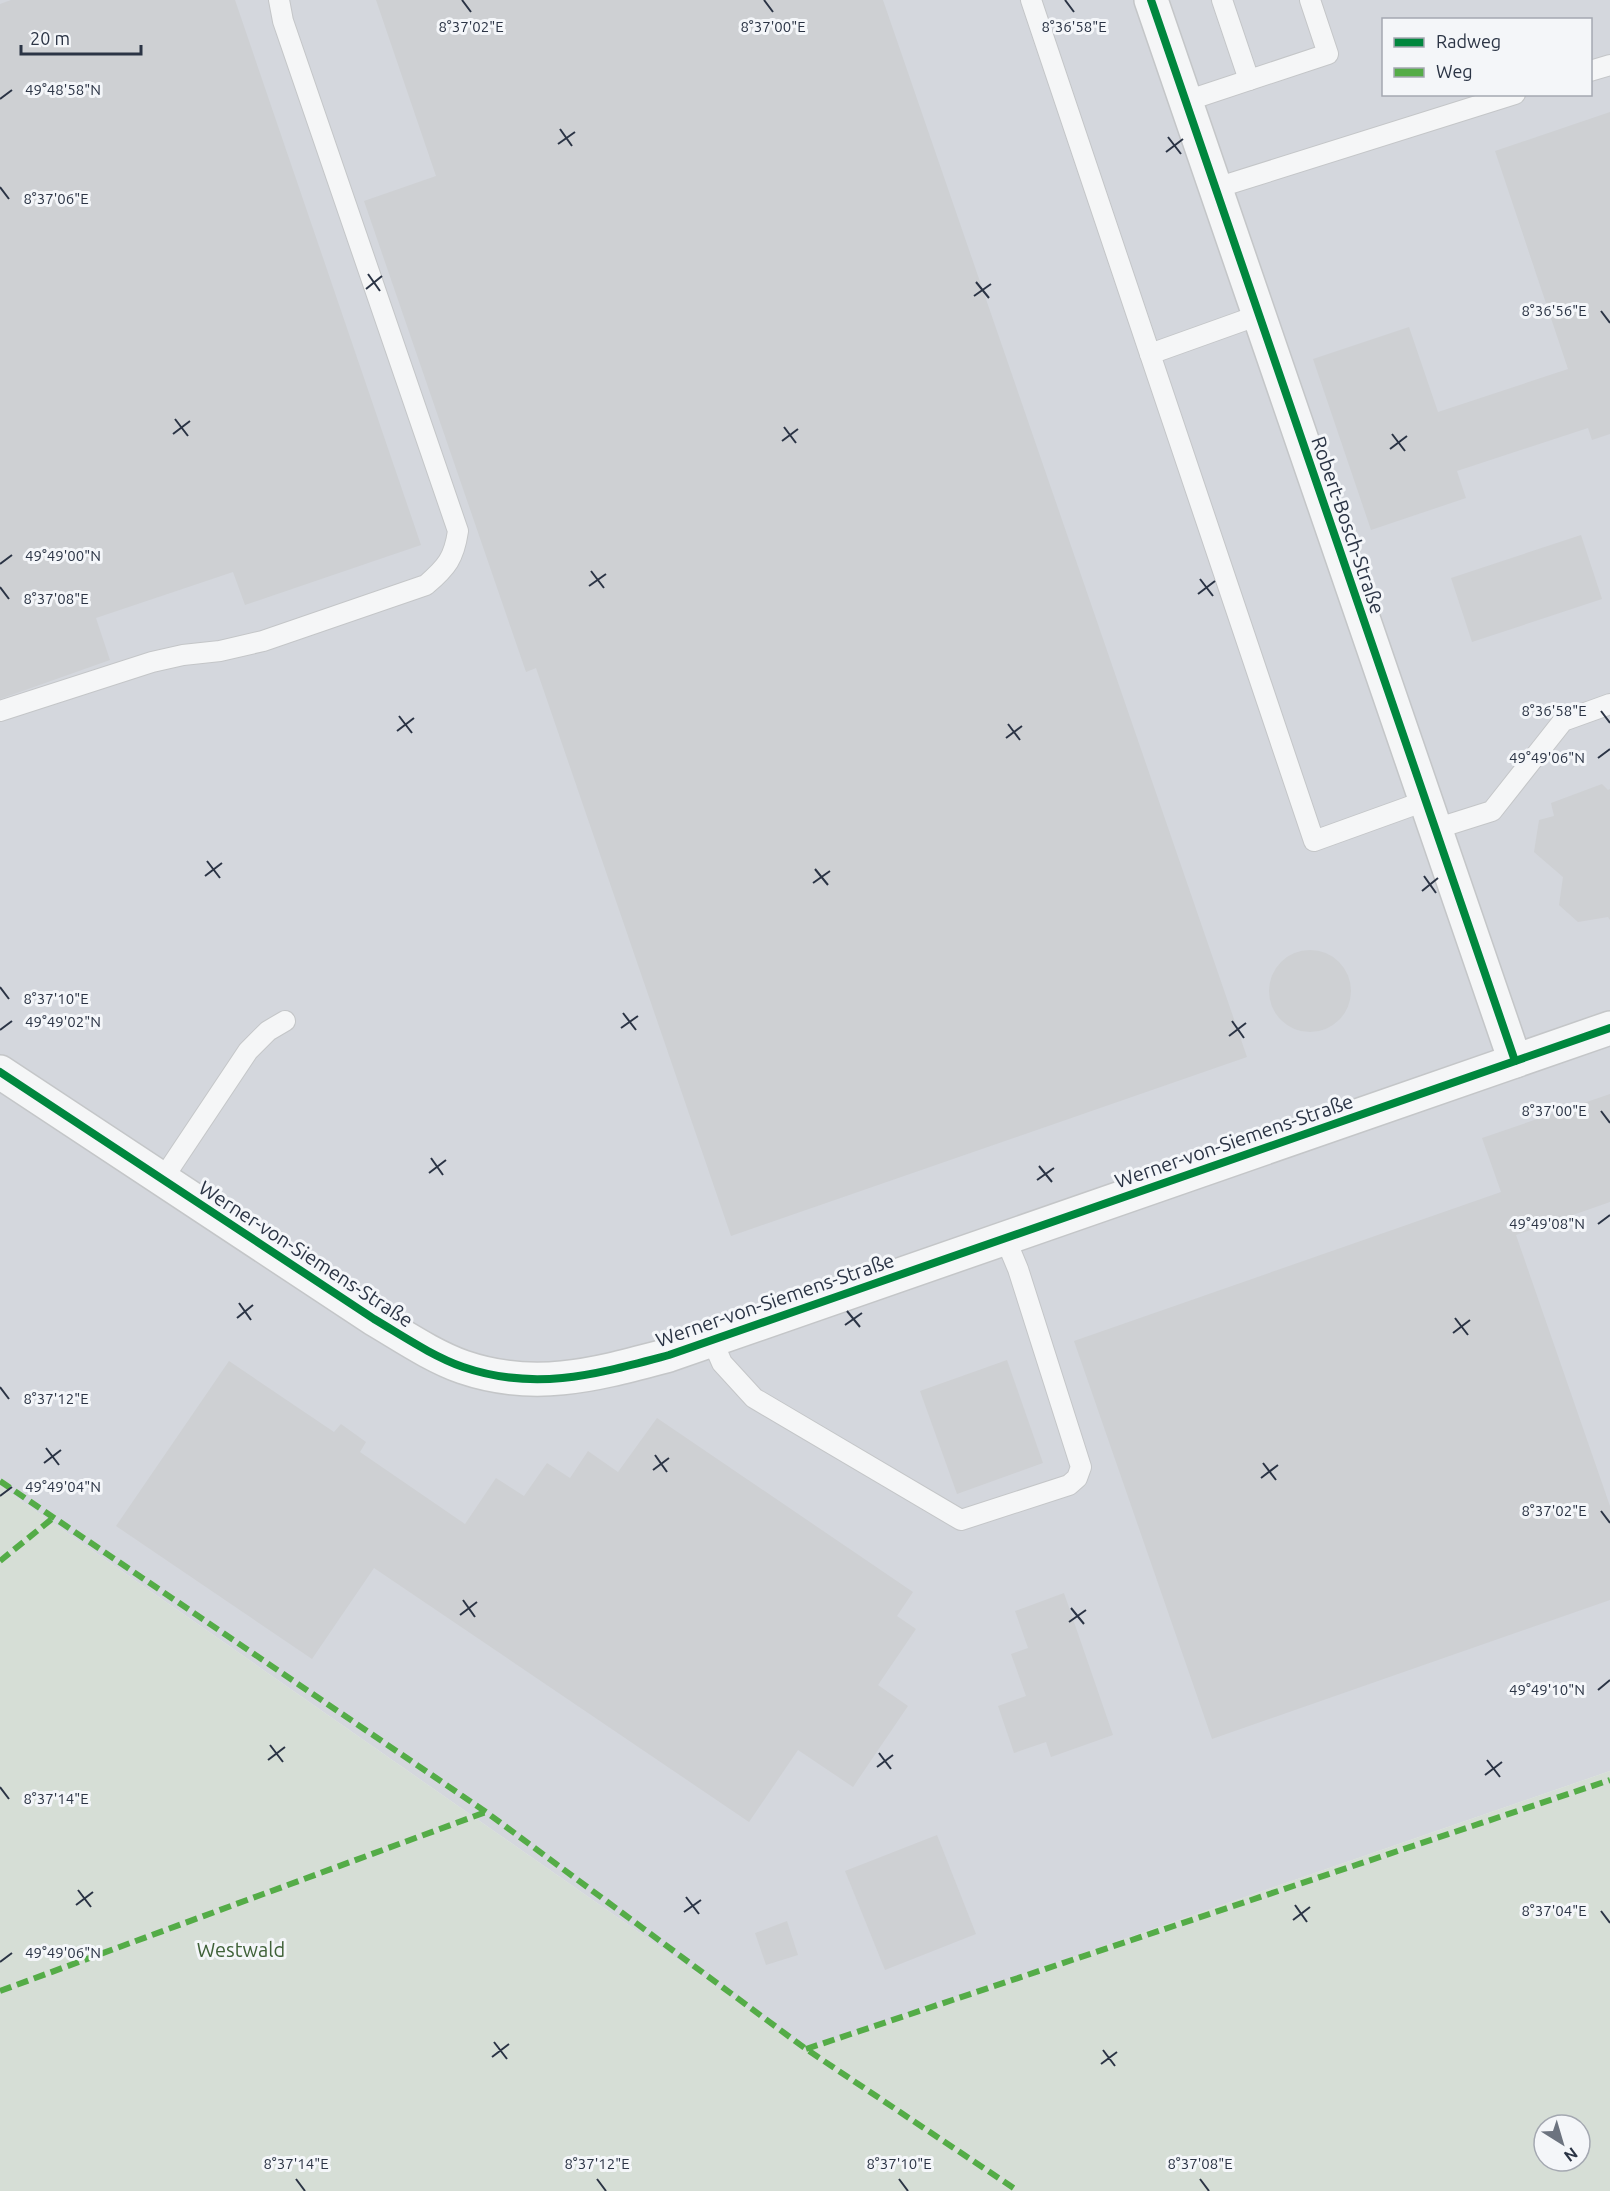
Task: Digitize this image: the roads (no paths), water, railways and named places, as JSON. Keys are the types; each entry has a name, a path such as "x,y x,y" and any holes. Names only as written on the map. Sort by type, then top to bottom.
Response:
{"street":[{"name":"Robert-Bosch-Straße","path":"1151,0 1515,1061"},
{"name":"Werner-von-Siemens-Straße","path":"0,1072 374,1319 424,1348 462,1366 499,1377 531,1380 579,1377 669,1355 1610,1029"}],"lane":[{"path":"0,711 152,662 183,655 220,651 263,641 426,585 442,571 455,551 458,531 283,21 279,0"},
{"path":"1031,0 1314,841 1430,815 1492,811 1563,721 1610,704"},
{"path":"1222,0 1249,80"},
{"path":"1186,101 1328,54 1310,0"},
{"path":"1592,70 1610,65"},
{"path":"1216,188 1509,96"},
{"path":"1150,354 1259,315"},
{"path":"162,1180 248,1051 268,1031 285,1021"},
{"path":"712,1340 722,1364 754,1398 961,1520 1069,1485 1077,1478 1081,1467 1018,1269 1005,1238"}],"park label":[{"name":"Westwald","path":"241,1950"}]}
